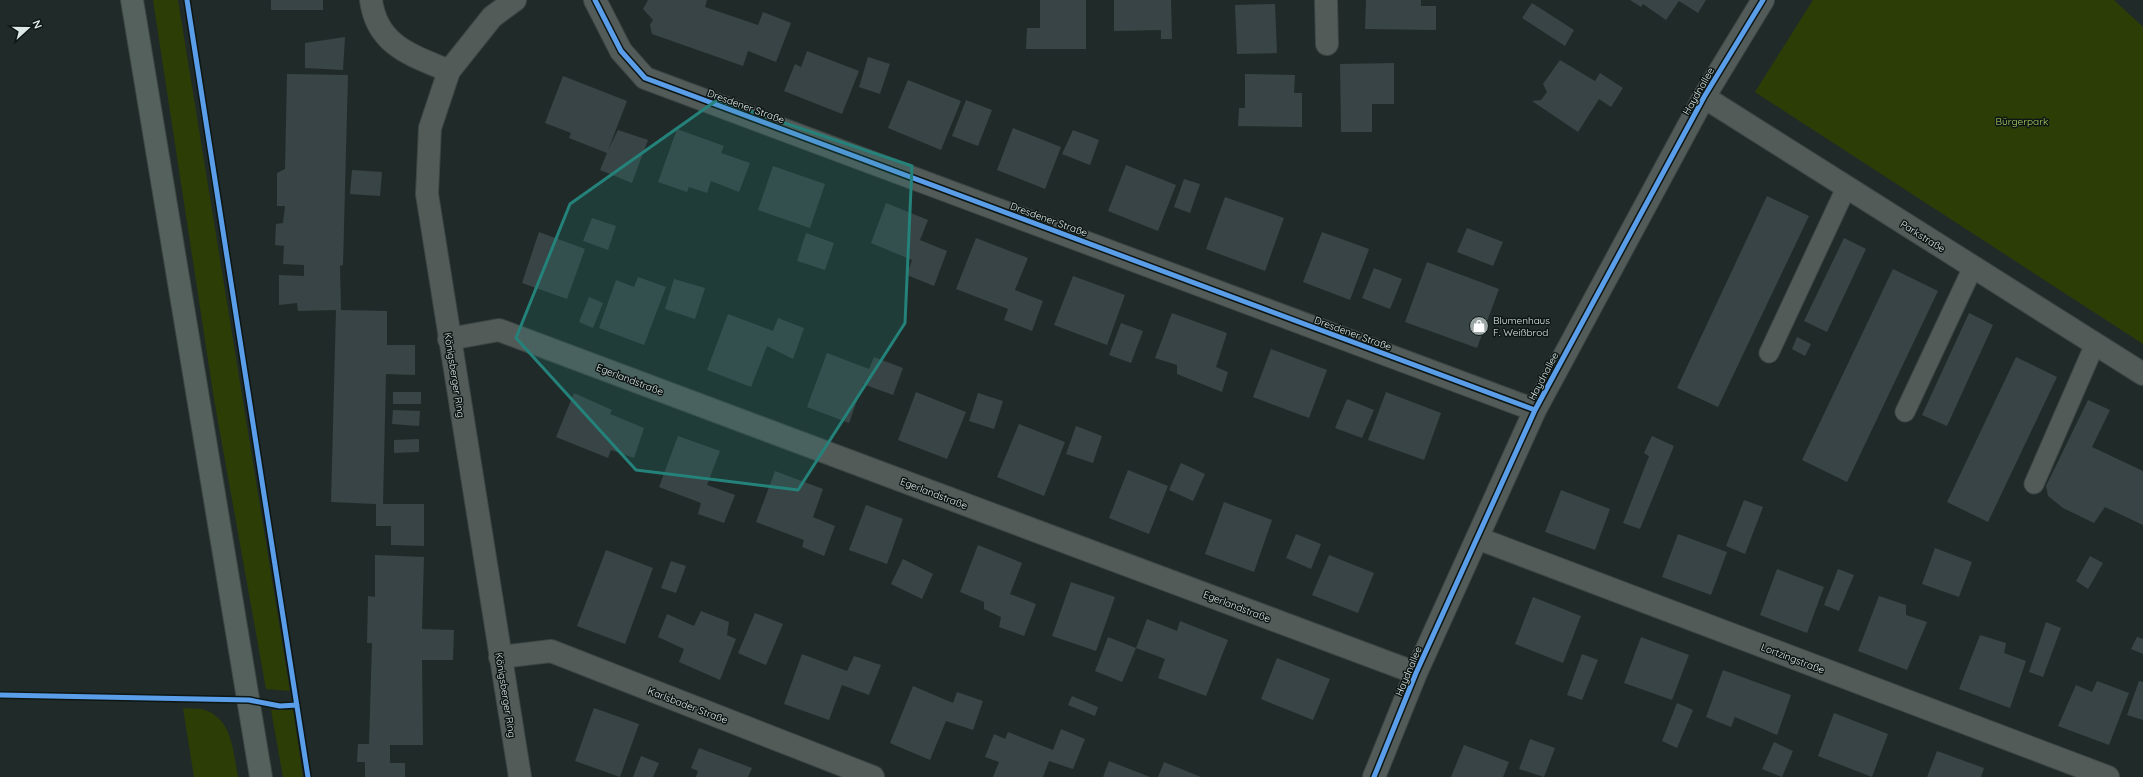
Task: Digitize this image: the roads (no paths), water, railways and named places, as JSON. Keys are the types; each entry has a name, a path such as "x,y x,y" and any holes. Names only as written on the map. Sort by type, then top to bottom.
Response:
{"main road":[{"path":"132,0 262,777"}],"street":[{"path":"371,0 377,25 398,49 449,71"},
{"name":"Königsberger Ring","path":"515,0 492,17 449,71 430,128 427,194 520,777"},
{"name":"Dresdener Straße","path":"595,0 621,51 644,78 1535,410"},
{"path":"1326,0 1327,44"},
{"name":"Haydnallee","path":"1374,777 1416,674 1535,410 1704,97 1763,0"},
{"name":"Parkstraße","path":"1704,97 2143,374"},
{"name":"Egerlandstraße","path":"449,339 499,330 1416,674"},
{"name":"Lortzingstraße","path":"1477,538 2108,777"},
{"name":"Karlsbader Straße","path":"500,657 551,651 873,777"}],"lane":[{"path":"1769,353 1846,188"},
{"path":"1905,412 1973,267"},
{"path":"2034,484 2095,344"}],"place":[{"name":"Blumenhaus F. Weißbrod","path":"1479,326"}],"park label":[{"name":"Bürgerpark","path":"2022,121"}]}
